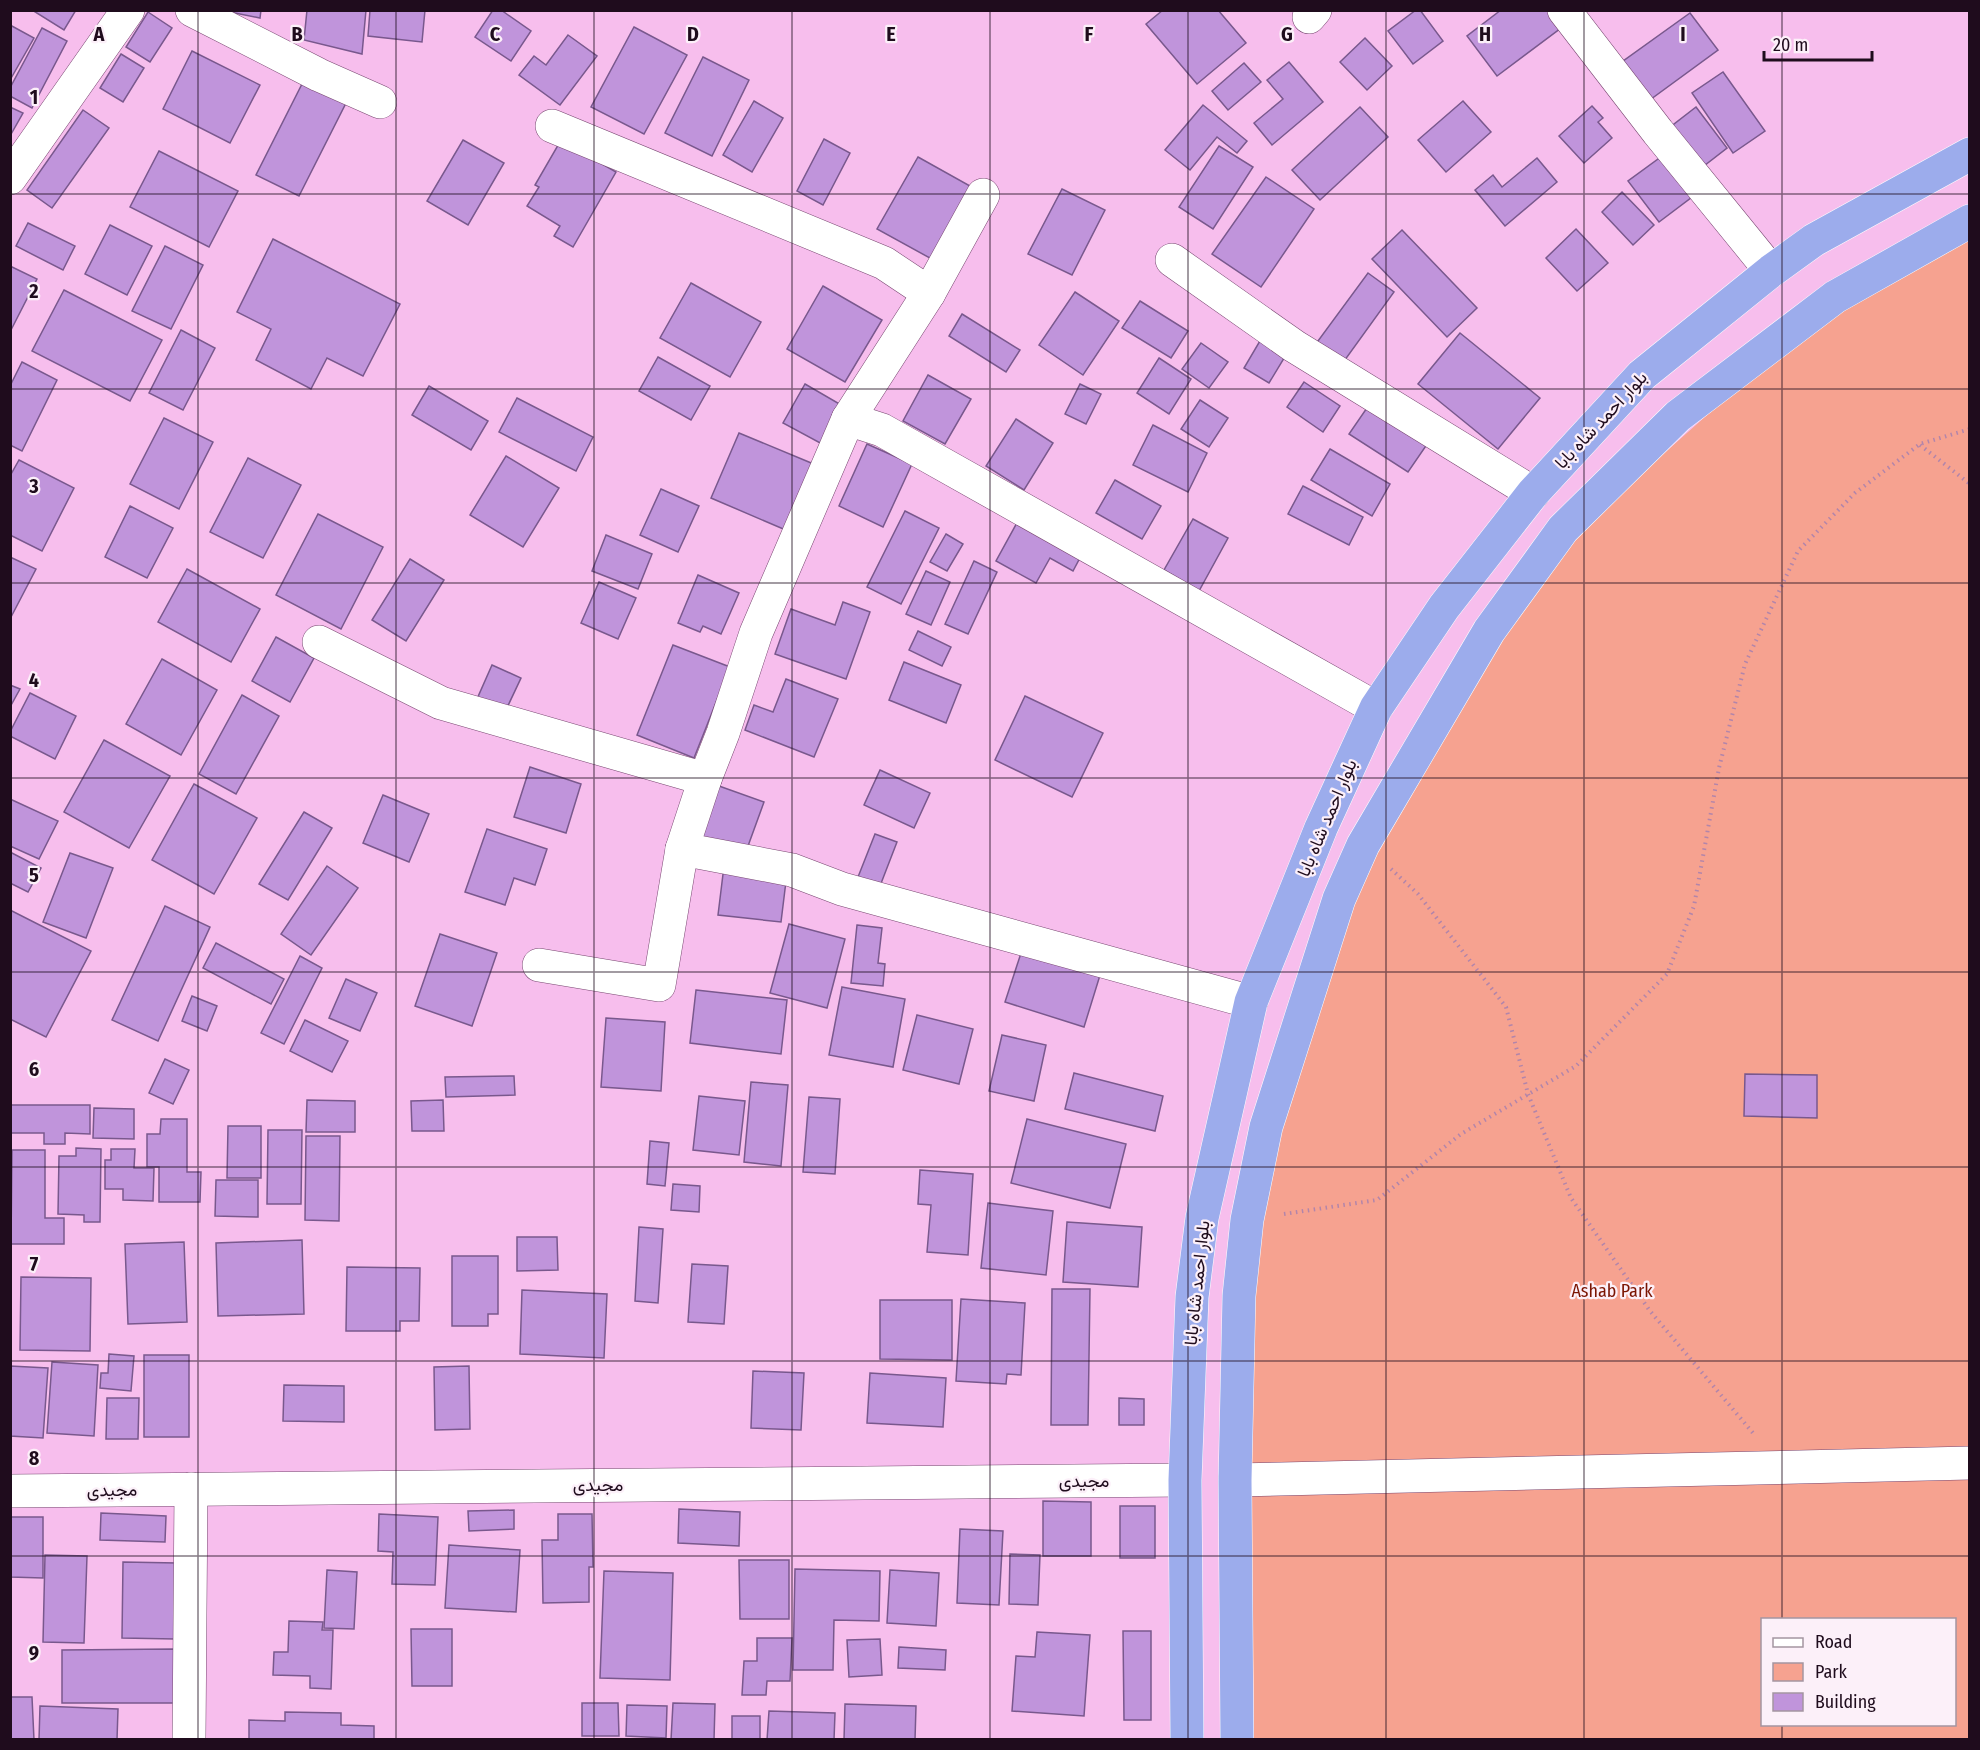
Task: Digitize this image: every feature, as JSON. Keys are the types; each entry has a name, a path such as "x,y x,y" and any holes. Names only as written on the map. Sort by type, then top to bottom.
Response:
{"highway":[{"name":"بلوار احمد شاه بابا","path":"1187,1740 1185,1480 1192,1297 1202,1218 1251,1002 1321,828 1376,708 1444,607 1533,493 1642,375 1771,271 1814,240 1970,154"},
{"path":"1238,1740 1235,1480 1239,1296 1247,1220 1266,1127 1339,899 1363,845 1489,631 1563,529 1678,417 1835,297 1970,221"}],"street":[{"path":"10,178 128,10"},
{"path":"192,10 320,75 380,102"},
{"path":"1564,10 1658,132 1771,271"},
{"path":"552,126 884,262 929,293"},
{"path":"539,965 659,986 682,849 756,633 848,419 929,293 983,195"},
{"path":"1172,260 1294,346 1533,493"},
{"path":"848,419 882,430 1376,708"},
{"path":"319,642 441,703 705,779"},
{"path":"682,849 792,870 842,890 1251,1002"},
{"path":"1235,1480 1970,1463"},
{"name":"مجیدی","path":"10,1491 1185,1480"},
{"path":"189,1740 190,1489"}],"path":[{"path":"1247,1220 1377,1200 1461,1134 1576,1066 1667,974 1694,906 1719,768 1745,664 1798,551 1855,493 1920,444 1970,429"},
{"path":"1920,444 1970,484"},
{"path":"1363,845 1418,894 1506,1007 1528,1094 1572,1198 1650,1311 1782,1467"}],"green space":[{"name":"Ashab Park","path":"1969,237 1969,1739 1254,1740 1250,1415 1253,1283 1278,1123 1369,860 1516,609 1606,505 1752,375 1847,299"}],"building":[{"path":"32,10 76,10 64,30"},
{"path":"220,10 261,10 260,18"},
{"path":"307,10 366,10 362,54 304,40"},
{"path":"370,10 425,10 422,42 368,36"},
{"path":"493,10 501,10 531,31 511,61 475,37"},
{"path":"1163,10 1218,10 1246,43 1197,84 1146,24"},
{"path":"1416,10 1420,10 1443,41 1413,64 1388,31"},
{"path":"1501,10 1548,10 1561,28 1497,76 1467,36"},
{"path":"148,12 172,28 150,62 126,47"},
{"path":"1690,13 1718,50 1647,102 1619,64"},
{"path":"10,25 34,38 10,80"},
{"path":"634,27 687,55 644,134 591,107"},
{"path":"42,28 67,41 32,108 10,96 10,88"},
{"path":"568,35 597,56 560,105 519,75 534,56 546,65"},
{"path":"1365,38 1392,66 1367,90 1340,62"},
{"path":"192,51 260,85 230,143 163,109"},
{"path":"121,54 144,68 123,102 100,88"},
{"path":"703,57 749,80 712,156 665,133"},
{"path":"1289,62 1323,102 1272,145 1254,123 1283,99 1267,80"},
{"path":"1244,63 1261,82 1228,110 1212,91"},
{"path":"1723,72 1765,131 1733,153 1692,93"},
{"path":"303,82 346,103 299,196 256,175"},
{"path":"754,101 783,118 752,172 723,155"},
{"path":"1463,101 1491,132 1446,172 1418,140"},
{"path":"1203,105 1247,141 1237,153 1217,137 1190,170 1165,150"},
{"path":"1592,106 1603,118 1598,122 1612,138 1584,163 1559,136"},
{"path":"10,107 23,113 10,136"},
{"path":"1360,107 1388,137 1320,200 1292,170"},
{"path":"1696,107 1727,148 1700,169 1669,128"},
{"path":"83,110 109,128 52,208 27,190"},
{"path":"824,139 850,153 823,205 797,191"},
{"path":"463,140 504,163 468,225 427,201"},
{"path":"561,140 616,172 573,247 554,236 560,226 527,206 539,187 535,185"},
{"path":"1219,146 1253,167 1213,229 1179,207"},
{"path":"159,151 238,191 209,247 130,207"},
{"path":"1669,151 1700,191 1659,222 1628,181"},
{"path":"918,157 979,191 939,263 877,229"},
{"path":"1537,158 1557,182 1505,226 1475,190 1493,175 1502,187"},
{"path":"1266,177 1314,209 1261,287 1212,254"},
{"path":"1062,189 1105,210 1072,275 1028,254"},
{"path":"1622,192 1654,225 1633,245 1602,212"},
{"path":"28,223 75,246 63,270 16,246"},
{"path":"110,225 152,246 127,295 85,274"},
{"path":"1576,229 1608,263 1577,291 1546,258"},
{"path":"1402,230 1477,308 1447,337 1372,259"},
{"path":"273,239 400,304 363,376 327,358 311,389 256,360 271,329 237,312"},
{"path":"165,246 203,265 171,329 132,311"},
{"path":"10,266 37,279 10,332"},
{"path":"1368,273 1394,292 1342,364 1315,345"},
{"path":"691,283 761,322 730,377 660,338"},
{"path":"823,286 882,320 845,382 787,349"},
{"path":"64,290 162,340 130,401 32,351"},
{"path":"1075,292 1119,321 1083,375 1039,345"},
{"path":"1140,301 1188,331 1171,358 1122,328"},
{"path":"962,314 1020,350 1006,372 949,336"},
{"path":"181,330 215,348 183,410 149,393"},
{"path":"1460,333 1540,398 1498,449 1418,384"},
{"path":"1264,334 1289,350 1269,383 1244,368"},
{"path":"1201,343 1228,362 1209,388 1182,369"},
{"path":"658,357 710,386 691,420 639,391"},
{"path":"1159,358 1191,379 1169,414 1137,393"},
{"path":"22,362 57,380 22,451 10,445 10,386"},
{"path":"928,375 971,399 945,444 903,421"},
{"path":"1304,382 1340,406 1323,432 1287,407"},
{"path":"805,384 843,406 822,444 783,423"},
{"path":"1080,384 1101,394 1086,424 1065,414"},
{"path":"429,386 488,421 471,450 412,415"},
{"path":"517,398 593,437 576,471 499,432"},
{"path":"1200,400 1228,418 1209,447 1181,429"},
{"path":"1371,402 1430,440 1408,472 1349,434"},
{"path":"164,418 213,442 179,509 130,484"},
{"path":"1016,419 1053,443 1024,490 986,466"},
{"path":"1153,425 1207,453 1188,492 1133,465"},
{"path":"739,433 816,465 788,531 711,498"},
{"path":"867,444 912,464 883,527 839,506"},
{"path":"1330,449 1390,484 1372,516 1311,480"},
{"path":"506,456 559,488 523,547 470,515"},
{"path":"248,458 301,485 263,558 210,532"},
{"path":"19,460 74,488 42,551 10,535 10,476"},
{"path":"1115,480 1161,506 1142,539 1096,513"},
{"path":"1303,486 1363,517 1349,545 1288,514"},
{"path":"661,489 699,506 678,552 640,535"},
{"path":"130,506 173,528 147,578 105,557"},
{"path":"905,511 939,528 901,604 867,587"},
{"path":"318,514 383,547 341,629 276,595"},
{"path":"1019,519 1082,554 1073,571 1050,558 1036,583 996,561"},
{"path":"1193,519 1228,538 1199,591 1164,570"},
{"path":"946,534 963,544 947,571 930,562"},
{"path":"606,535 652,554 638,589 592,571"},
{"path":"10,557 36,569 10,619"},
{"path":"410,559 444,580 406,641 372,620"},
{"path":"974,561 997,572 968,634 945,624"},
{"path":"187,569 260,609 231,662 158,622"},
{"path":"926,571 950,582 931,625 906,614"},
{"path":"698,575 739,593 721,634 703,626 700,632 678,623"},
{"path":"599,582 636,598 618,639 581,623"},
{"path":"843,602 870,612 846,679 775,654 791,609 835,625"},
{"path":"918,631 951,647 942,666 909,650"},
{"path":"276,637 314,658 290,702 252,681"},
{"path":"673,645 730,667 694,758 637,735"},
{"path":"162,659 217,690 181,755 126,724"},
{"path":"904,662 961,685 946,723 889,700"},
{"path":"492,665 521,678 505,712 477,699"},
{"path":"786,679 838,699 814,757 745,730 754,705 773,712"},
{"path":"10,685 20,689 10,707"},
{"path":"30,693 76,716 55,759 10,736"},
{"path":"242,695 279,716 236,794 199,774"},
{"path":"1025,696 1103,733 1072,797 995,760"},
{"path":"104,740 170,776 129,848 64,812"},
{"path":"530,767 581,784 566,833 514,817"},
{"path":"880,770 930,793 914,828 864,805"},
{"path":"194,784 257,818 214,894 152,860"},
{"path":"719,786 764,802 744,857 699,841"},
{"path":"383,795 429,814 409,862 363,843"},
{"path":"10,799 58,821 39,859 10,846"},
{"path":"304,812 332,828 288,900 259,884"},
{"path":"487,829 547,849 535,885 514,878 505,905 465,892"},
{"path":"875,834 897,842 880,886 858,877"},
{"path":"10,852 41,868 28,892 10,883"},
{"path":"70,853 113,868 86,938 43,922"},
{"path":"327,866 358,888 311,955 281,934"},
{"path":"724,866 787,873 781,922 718,915"},
{"path":"165,906 210,927 158,1041 112,1020"},
{"path":"10,910 91,951 46,1037 10,1019"},
{"path":"789,924 845,939 827,1008 770,993"},
{"path":"857,925 882,928 878,963 885,964 883,986 851,983"},
{"path":"440,934 497,953 472,1026 415,1006"},
{"path":"216,943 284,979 271,1004 203,968"},
{"path":"1023,947 1101,972 1084,1027 1005,1002"},
{"path":"300,956 322,968 284,1044 261,1033"},
{"path":"346,979 377,993 360,1031 329,1018"},
{"path":"842,987 905,999 893,1067 829,1055"},
{"path":"696,990 787,1000 781,1054 690,1043"},
{"path":"192,996 217,1006 207,1031 182,1021"},
{"path":"917,1015 973,1029 959,1084 903,1070"},
{"path":"606,1018 665,1022 661,1091 601,1087"},
{"path":"305,1020 348,1041 332,1072 290,1051"},
{"path":"1002,1035 1046,1045 1034,1101 989,1091"},
{"path":"165,1059 189,1070 173,1104 149,1093"},
{"path":"1074,1073 1163,1096 1155,1131 1065,1109"},
{"path":"1745,1074 1817,1075 1817,1118 1744,1116"},
{"path":"514,1076 515,1095 446,1097 445,1077"},
{"path":"751,1082 788,1085 781,1166 744,1162"},
{"path":"699,1096 745,1101 739,1155 693,1150"},
{"path":"809,1097 840,1099 835,1174 803,1172"},
{"path":"307,1100 355,1101 355,1132 306,1132"},
{"path":"443,1100 444,1131 412,1131 411,1101"},
{"path":"10,1105 90,1105 90,1134 65,1133 65,1144 44,1144 44,1133 10,1133"},
{"path":"94,1108 134,1109 134,1139 93,1138"},
{"path":"161,1119 187,1119 187,1172 201,1172 200,1202 159,1202 159,1167 147,1167 147,1134 160,1134"},
{"path":"1027,1119 1126,1144 1110,1208 1011,1183"},
{"path":"228,1126 261,1126 261,1178 227,1178"},
{"path":"268,1130 302,1130 301,1204 267,1204"},
{"path":"306,1136 340,1136 339,1221 305,1220"},
{"path":"650,1141 669,1143 665,1186 647,1184"},
{"path":"76,1148 101,1149 100,1222 84,1222 84,1215 58,1214 59,1156 76,1156"},
{"path":"111,1149 135,1149 134,1168 154,1168 153,1201 123,1200 123,1189 105,1189 105,1160 111,1160"},
{"path":"12,1150 45,1150 45,1218 64,1218 64,1244 11,1244"},
{"path":"920,1170 973,1174 968,1255 927,1252 931,1205 918,1204"},
{"path":"216,1180 258,1180 258,1217 215,1216"},
{"path":"673,1184 700,1186 699,1212 671,1210"},
{"path":"988,1203 1053,1211 1046,1275 981,1268"},
{"path":"1067,1222 1142,1227 1138,1287 1063,1282"},
{"path":"639,1227 663,1229 658,1303 635,1301"},
{"path":"517,1237 557,1237 558,1270 517,1271"},
{"path":"302,1240 304,1314 218,1316 216,1243"},
{"path":"184,1242 187,1322 128,1324 125,1244"},
{"path":"452,1256 498,1256 498,1314 488,1314 488,1326 452,1326"},
{"path":"692,1264 728,1266 724,1324 688,1322"},
{"path":"347,1267 420,1268 419,1321 400,1321 400,1331 346,1331"},
{"path":"21,1277 91,1278 90,1351 20,1350"},
{"path":"1052,1289 1090,1289 1088,1425 1051,1425"},
{"path":"522,1290 607,1294 604,1358 520,1354"},
{"path":"961,1299 1025,1303 1021,1375 1007,1374 1006,1384 956,1381"},
{"path":"880,1300 952,1300 952,1360 880,1359"},
{"path":"109,1354 134,1356 131,1391 100,1388 101,1373 108,1373"},
{"path":"144,1355 189,1355 189,1437 144,1437"},
{"path":"52,1362 98,1365 94,1436 47,1433"},
{"path":"10,1366 48,1368 43,1438 10,1436"},
{"path":"469,1366 470,1429 435,1430 434,1367"},
{"path":"753,1371 804,1373 801,1430 751,1428"},
{"path":"870,1373 946,1378 943,1427 867,1423"},
{"path":"284,1385 344,1386 344,1422 283,1421"},
{"path":"107,1398 139,1398 138,1439 106,1439"},
{"path":"1119,1398 1144,1399 1144,1425 1119,1425"},
{"path":"1043,1501 1091,1502 1091,1556 1043,1556"},
{"path":"1120,1506 1155,1506 1155,1558 1120,1558"},
{"path":"679,1509 740,1512 739,1546 678,1543"},
{"path":"514,1510 514,1529 469,1531 468,1511"},
{"path":"101,1513 166,1516 165,1542 100,1540"},
{"path":"379,1514 438,1517 435,1585 392,1584 393,1552 378,1551"},
{"path":"558,1514 592,1514 593,1567 589,1567 589,1602 543,1603 542,1540 558,1540"},
{"path":"10,1517 43,1517 43,1578 10,1577"},
{"path":"960,1529 1003,1531 999,1605 957,1603"},
{"path":"449,1545 520,1550 516,1612 445,1608"},
{"path":"1010,1554 1040,1555 1038,1605 1009,1604"},
{"path":"45,1555 87,1556 84,1643 43,1642"},
{"path":"739,1560 789,1560 789,1619 740,1619"},
{"path":"123,1562 177,1563 175,1639 122,1638"},
{"path":"795,1569 880,1571 879,1621 834,1620 833,1670 793,1670"},
{"path":"327,1570 357,1572 354,1629 324,1628"},
{"path":"890,1570 939,1573 936,1626 887,1623"},
{"path":"604,1571 673,1573 670,1680 600,1678"},
{"path":"289,1621 323,1622 322,1630 333,1630 331,1689 310,1688 310,1676 273,1675 274,1652 288,1652"},
{"path":"411,1629 452,1629 452,1686 412,1686"},
{"path":"1123,1631 1151,1631 1151,1720 1124,1720"},
{"path":"1037,1632 1090,1635 1084,1716 1012,1711 1016,1656 1035,1657"},
{"path":"757,1638 792,1638 790,1681 767,1681 766,1695 742,1695 744,1661 757,1661"},
{"path":"880,1639 882,1675 849,1677 847,1640"},
{"path":"899,1647 946,1650 945,1670 898,1668"},
{"path":"174,1649 174,1703 62,1703 62,1650"},
{"path":"10,1697 32,1697 34,1740 10,1740"},
{"path":"582,1703 618,1703 619,1736 582,1736"},
{"path":"673,1703 715,1704 714,1740 671,1740"},
{"path":"845,1704 916,1706 915,1740 844,1740"},
{"path":"627,1705 667,1706 666,1738 626,1736"},
{"path":"40,1706 118,1709 117,1740 39,1740"},
{"path":"769,1711 835,1713 834,1740 767,1740"},
{"path":"285,1712 341,1713 341,1725 374,1726 374,1740 249,1740 249,1720 285,1721"},
{"path":"732,1716 760,1716 760,1740 732,1740"}]}
